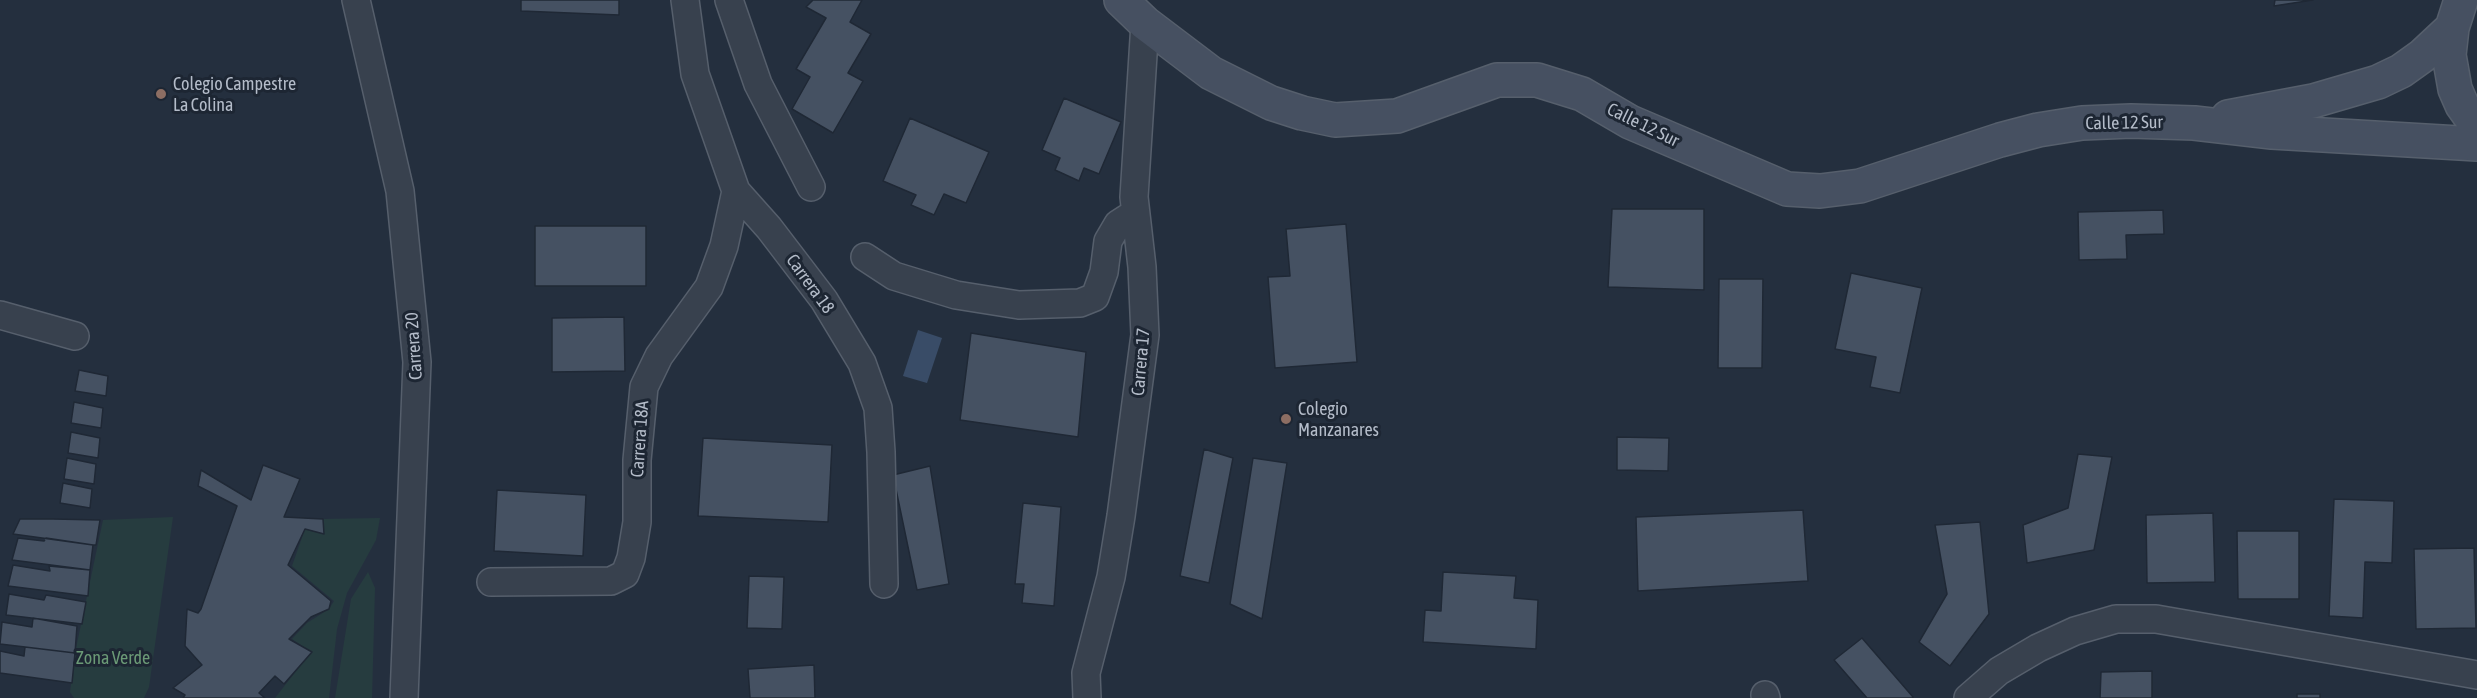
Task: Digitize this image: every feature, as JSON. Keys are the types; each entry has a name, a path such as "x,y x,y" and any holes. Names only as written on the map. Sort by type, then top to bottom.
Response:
{"main road":[{"name":"Calle 12 Sur","path":"1121,0 1145,22 1211,73 1270,103 1302,113 1335,120 1397,116 1497,80 1537,80 1582,94 1630,122 1787,189 1820,191 1860,186 1957,153 2038,130 2082,123 2131,121 2194,123 2272,132 2477,144"},
{"name":"Calle 12 Sur","path":"2194,123 2313,100 2378,82 2401,71 2422,56 2456,14"},
{"path":"2456,14 2449,55 2455,89 2462,105 2477,126"}],"street":[{"name":"Carrera 20","path":"356,0 400,191 417,362 404,698"},
{"name":"Carrera 18","path":"685,0 695,74 736,191 769,228 824,300 862,363 878,408 884,584"},
{"path":"729,0 758,84 811,188"},
{"name":"Carrera 17","path":"1087,698 1086,673 1111,577 1145,335 1142,267 1134,186 1145,22"},
{"name":"Carrera 18A","path":"491,582 611,581 625,574 631,558 637,522 637,460 644,387 659,356 709,287 724,246 736,191"},
{"path":"865,257 894,276 956,295 1019,305 1080,303 1095,297 1104,272 1108,241 1118,224 1135,213"},
{"path":"0,315 75,336"},
{"path":"1968,698 1999,671 2038,648 2075,631 2116,619 2167,621 2477,675"}],"green space":[{"name":"Zona Verde","path":"173,517 149,687 144,698 74,698 70,692 75,653 103,520"},
{"path":"380,518 376,540 347,593 337,629 329,698 275,698 311,652 292,639 307,623 329,609 334,601 292,566 305,529 324,534 323,519"},
{"path":"368,572 375,588 372,698 335,698 351,599"}],"water":[{"path":"918,330 942,338 927,383 903,376"}],"building":[{"path":"521,0 619,0 619,15 521,11"},
{"path":"813,0 862,0 850,22 871,34 848,73 863,81 833,133 792,109 810,77 796,69 826,18 806,7"},
{"path":"2275,0 2313,0 2274,6"},
{"path":"1064,98 1121,122 1099,174 1084,168 1079,181 1055,170 1060,158 1042,150"},
{"path":"910,118 989,152 966,203 944,194 934,215 911,205 916,195 883,181"},
{"path":"1612,209 1704,209 1704,290 1608,287"},
{"path":"2163,210 2164,234 2126,235 2127,259 2079,260 2078,212"},
{"path":"1346,224 1357,362 1275,368 1268,277 1290,276 1286,229"},
{"path":"535,226 646,226 646,286 535,286"},
{"path":"1851,273 1922,288 1900,393 1870,387 1876,357 1835,349"},
{"path":"1719,279 1763,279 1762,368 1718,368"},
{"path":"624,317 625,371 552,372 552,318"},
{"path":"971,333 1086,352 1078,437 960,420"},
{"path":"79,370 108,376 106,396 75,391"},
{"path":"74,402 103,408 101,428 71,423"},
{"path":"71,432 100,438 98,458 68,453"},
{"path":"1617,437 1669,438 1668,471 1617,470"},
{"path":"703,438 832,445 828,522 698,516"},
{"path":"1204,449 1233,458 1209,583 1180,576"},
{"path":"2078,454 2112,457 2094,550 2027,563 2023,525 2068,508"},
{"path":"67,458 96,464 94,484 64,479"},
{"path":"1253,458 1287,463 1262,619 1230,604"},
{"path":"263,465 300,479 284,517 323,519 324,534 305,529 288,565 331,601 329,609 311,617 289,639 312,652 284,684 275,676 259,693 265,698 183,698 185,695 173,688 202,665 185,646 187,609 198,613 201,609 237,506 198,486 201,470 251,500"},
{"path":"930,466 949,584 917,590 893,475"},
{"path":"63,483 92,489 90,508 60,503"},
{"path":"497,490 586,495 583,556 494,551"},
{"path":"2334,499 2394,501 2392,563 2365,562 2363,618 2329,616"},
{"path":"1023,503 1061,507 1054,606 1022,603 1024,584 1015,584"},
{"path":"1803,510 1808,581 1638,591 1636,517"},
{"path":"2213,513 2215,582 2147,583 2146,515"},
{"path":"20,519 100,520 96,545 13,534"},
{"path":"1980,522 1989,614 1950,666 1919,642 1947,594 1935,525"},
{"path":"2237,531 2299,531 2299,599 2238,599"},
{"path":"18,538 44,541 46,538 93,545 90,570 12,560"},
{"path":"2474,548 2476,628 2416,629 2414,549"},
{"path":"13,565 50,571 49,566 90,570 88,596 8,586"},
{"path":"1443,572 1516,576 1514,598 1538,600 1536,649 1423,642 1425,610 1441,611"},
{"path":"749,576 784,577 782,629 747,628"},
{"path":"9,594 44,600 46,595 86,602 82,624 6,615"},
{"path":"33,618 77,626 75,653 0,644 2,622 32,627"},
{"path":"1862,638 1913,698 1867,698 1834,660"},
{"path":"25,647 75,653 72,683 0,673 0,651 24,656"},
{"path":"814,665 815,698 750,698 748,669"},
{"path":"2152,671 2152,698 2100,698 2101,672"},
{"path":"2297,694 2320,694 2320,698 2297,698"}],"place":[{"name":"Colegio Campestre La Colina","path":"161,94"},
{"name":"Colegio Manzanares","path":"1286,419"}]}
